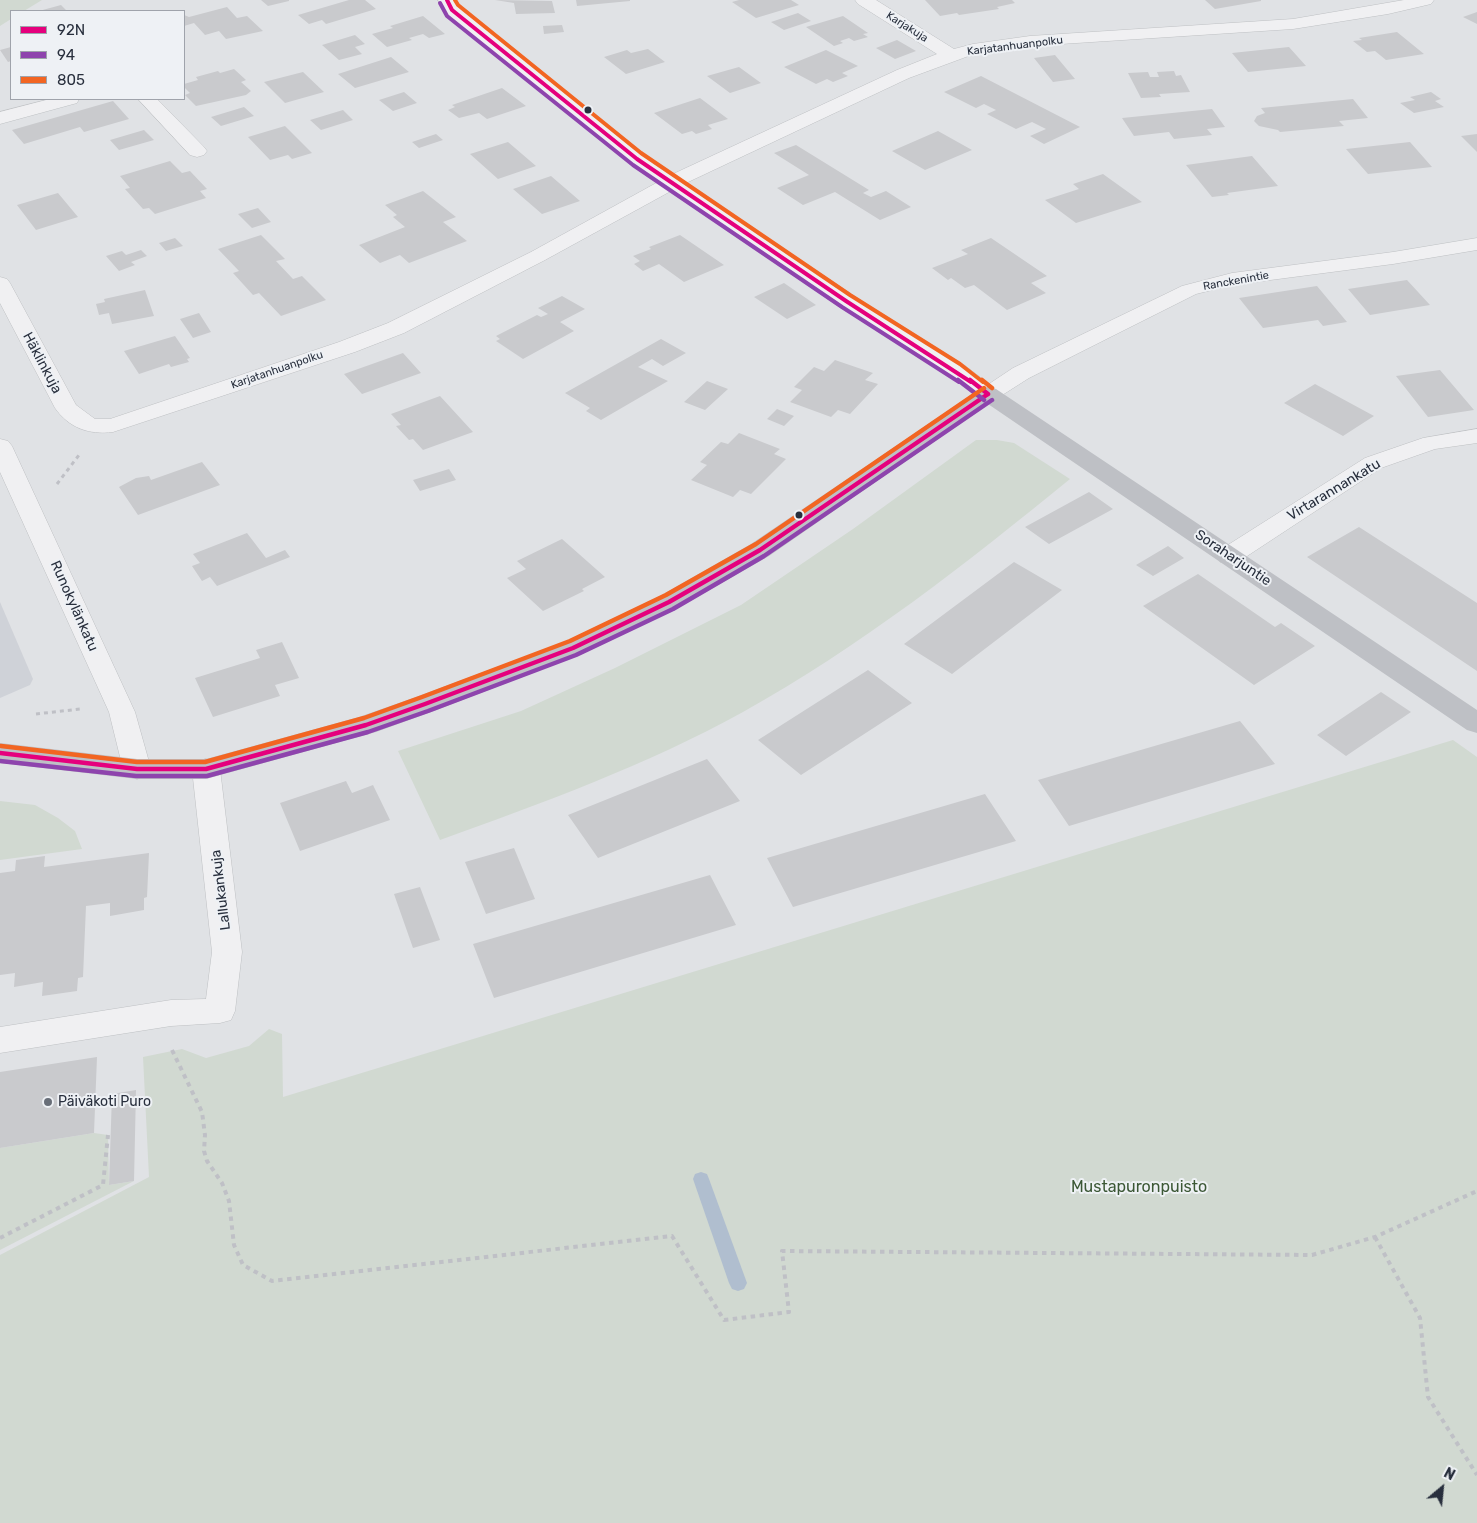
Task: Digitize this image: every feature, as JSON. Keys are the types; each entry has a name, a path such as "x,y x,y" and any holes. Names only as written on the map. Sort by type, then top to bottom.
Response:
{"street":[{"path":"0,753 137,769 206,769 366,725 509,674 573,648 670,602 760,550 988,394 956,370 846,301 637,160 452,10 446,0"},
{"name":"Karjakuja","path":"864,0 951,55"},
{"name":"Karjatanhuanpolku","path":"99,427 113,425 355,344 396,328 538,256 670,183 903,74 951,55 973,49 1030,41 1293,24 1388,9 1425,0"},
{"path":"0,118 66,100"},
{"path":"148,100 197,151"},
{"name":"Ranckenintie","path":"988,394 1021,372 1188,290 1232,279 1393,258 1477,244"},
{"name":"Häklinkuja","path":"0,283 66,408 81,422 99,427"},
{"name":"Soraharjuntie","path":"988,394 1477,724"},
{"name":"Virtarannankatu","path":"1229,556 1373,463 1431,444 1477,436"},
{"name":"Runokylänkatu","path":"0,446 122,712 137,769"},
{"name":"Lallukankuja","path":"155,1016 170,1013 220,1011 227,952 206,769"},
{"path":"0,1040 155,1016"}],"path":[{"path":"52,487 59,483 99,427"},
{"path":"155,1016 202,1112 205,1135 204,1151 207,1161 222,1183 229,1201 234,1245 243,1265 272,1281 672,1236 724,1320 789,1312 782,1250 1118,1255 1312,1255 1375,1237 1477,1190"},
{"path":"0,1238 103,1185 108,1135"},
{"path":"1375,1237 1420,1318 1428,1397 1477,1474"}],"shaded area":[{"path":"0,602 33,679 30,685 0,698"}],"green space":[{"path":"0,0 42,0 26,10 10,10 10,20 0,26"},
{"path":"976,440 997,440 1014,443 1070,479 912,603 829,660 743,712 632,766 556,797 440,840 398,751 521,711 615,668 741,605 853,529"},
{"name":"Mustapuronpuisto","path":"1453,740 1477,757 1477,1523 0,1523 0,1255 149,1177 143,1057 182,1049 206,1058 249,1046 269,1029 282,1034 283,1097"},
{"path":"0,801 35,805 58,818 75,831 82,849 0,860"},
{"path":"94,1133 108,1135 109,1185 134,1181 0,1250 0,1148"}],"building":[{"path":"261,0 289,0 289,1 268,6"},
{"path":"349,0 365,0 376,9 326,24 322,20 309,24 298,15"},
{"path":"495,0 552,1 555,13 516,14 514,3"},
{"path":"576,0 630,0 630,1 577,6"},
{"path":"739,0 791,0 799,5 756,18 732,2"},
{"path":"925,0 1012,0 1015,3 997,7 999,9 940,16"},
{"path":"1205,0 1261,0 1261,1 1215,9"},
{"path":"61,5 66,10 43,10"},
{"path":"227,7 237,18 247,16 263,31 226,39 219,31 205,35 194,23 185,26 185,15 189,17"},
{"path":"1477,12 1477,24 1463,17"},
{"path":"798,13 811,21 784,30 771,22"},
{"path":"423,16 445,34 429,38 423,34 409,38 412,40 387,47 372,34 393,28 390,26"},
{"path":"843,16 868,33 863,34 868,37 854,41 849,38 840,41 843,43 834,46 806,27"},
{"path":"562,25 564,32 544,34 543,26"},
{"path":"1397,32 1424,54 1386,60 1375,51 1367,52 1353,41 1362,40 1359,38"},
{"path":"355,35 365,44 355,47 362,54 339,60 322,45"},
{"path":"897,40 916,51 895,59 876,48"},
{"path":"10,47 10,61 8,62 0,50"},
{"path":"1289,47 1306,66 1248,72 1232,53"},
{"path":"648,49 665,62 626,74 604,57 627,50 631,53"},
{"path":"826,50 858,66 842,73 848,76 833,82 827,79 816,84 784,67"},
{"path":"1055,55 1075,79 1053,82 1034,58"},
{"path":"391,57 409,72 355,88 338,74"},
{"path":"739,67 761,83 730,93 707,76"},
{"path":"234,69 246,80 241,82 251,91 246,95 196,106 185,95 190,93 185,88 185,84 198,80 196,77 218,71 220,73"},
{"path":"1174,71 1176,76 1181,75 1190,92 1159,94 1161,97 1141,98 1128,73 1148,72 1150,77 1159,77 1157,72"},
{"path":"303,72 324,92 285,103 264,82"},
{"path":"981,76 1080,127 1044,144 1030,136 1046,129 1032,122 1016,129 987,114 996,110 984,104 976,108 944,92"},
{"path":"502,88 526,106 487,119 479,113 459,118 448,110 455,107 452,105"},
{"path":"404,92 417,103 393,111 379,100"},
{"path":"1431,92 1441,99 1435,101 1444,107 1414,113 1400,103 1415,100 1410,97"},
{"path":"700,98 728,119 708,125 712,129 696,134 692,131 682,134 654,113"},
{"path":"1353,99 1368,118 1339,121 1344,126 1280,132 1259,126 1254,121 1257,116 1265,113 1261,108"},
{"path":"113,101 129,119 84,132 80,127 24,144 12,130"},
{"path":"244,107 254,116 221,126 211,117"},
{"path":"1212,109 1225,127 1207,129 1212,135 1174,139 1169,132 1134,136 1122,118"},
{"path":"343,110 353,120 321,130 310,120"},
{"path":"285,126 312,153 292,159 288,155 270,160 248,137"},
{"path":"144,130 154,140 119,150 110,140"},
{"path":"938,131 972,150 925,170 892,151"},
{"path":"436,134 443,140 419,148 412,142"},
{"path":"1477,134 1477,152 1461,136"},
{"path":"508,142 536,166 498,179 470,154"},
{"path":"1410,142 1432,167 1368,174 1346,149"},
{"path":"796,145 869,190 863,193 871,197 886,191 911,207 880,220 835,192 803,205 777,188 809,175 774,153"},
{"path":"1252,156 1278,186 1212,197 1186,165"},
{"path":"170,161 182,173 190,171 207,189 200,191 206,198 155,214 149,208 143,209 125,189 130,188 120,176"},
{"path":"1103,174 1142,202 1076,223 1045,200 1079,189 1073,184"},
{"path":"551,176 580,201 542,214 513,189"},
{"path":"423,191 456,217 443,222 467,241 409,263 400,255 380,263 359,245 405,227 393,217 397,215 385,205"},
{"path":"58,193 78,217 36,230 17,205"},
{"path":"258,208 271,222 252,228 238,214"},
{"path":"261,235 285,259 276,261 293,279 302,276 326,300 281,316 259,293 253,295 233,273 239,271 218,249"},
{"path":"680,235 724,265 684,282 659,264 643,271 634,264 640,261 633,256 651,249 649,247"},
{"path":"175,238 183,246 166,251 159,243"},
{"path":"991,238 1047,276 1031,283 1046,293 1007,310 974,285 965,288 951,278 948,280 932,268 968,254 961,250"},
{"path":"141,250 147,256 131,262 135,265 119,271 106,256 122,251 126,255"},
{"path":"1407,280 1430,305 1370,315 1348,289"},
{"path":"784,283 816,305 787,319 754,297"},
{"path":"1317,286 1347,322 1323,326 1318,320 1263,328 1239,298"},
{"path":"145,290 154,316 112,324 109,313 99,315 96,304 105,302 104,299"},
{"path":"562,296 585,309 560,322 574,331 523,359 496,341 500,339 496,336 537,315 541,317 548,314 538,308"},
{"path":"199,313 211,332 193,338 180,319"},
{"path":"175,336 190,358 187,359 189,362 171,367 169,364 139,374 124,351"},
{"path":"661,339 686,353 663,366 652,359 638,367 668,381 601,420 586,411 590,408 565,393"},
{"path":"403,353 421,373 362,394 344,374"},
{"path":"835,360 873,373 865,380 878,384 850,414 838,410 831,417 790,402 802,390 794,387 814,367 824,371"},
{"path":"1440,370 1474,410 1428,417 1396,376"},
{"path":"707,381 728,389 705,410 684,402"},
{"path":"1315,384 1374,416 1343,436 1284,403"},
{"path":"440,396 473,432 423,450 413,439 409,440 396,426 401,425 391,414"},
{"path":"777,409 794,416 784,426 767,419"},
{"path":"739,433 780,449 774,454 786,459 751,494 740,490 733,497 691,480 707,465 700,462 721,442 728,444"},
{"path":"202,462 220,485 138,515 119,487 136,478 149,476 151,480"},
{"path":"449,469 456,480 420,491 413,480"},
{"path":"1089,492 1113,509 1049,544 1025,527"},
{"path":"1359,527 1477,603 1477,671 1307,557"},
{"path":"247,533 266,558 285,550 290,557 217,586 210,577 202,581 192,566 200,563 193,554"},
{"path":"562,539 605,577 582,589 584,591 543,611 507,578 526,569 517,561"},
{"path":"1168,546 1184,558 1153,576 1136,565"},
{"path":"1014,562 1062,590 952,674 904,644"},
{"path":"1198,574 1275,627 1281,623 1315,646 1254,685 1143,606"},
{"path":"282,642 299,678 275,685 280,696 213,717 195,678 260,658 256,650"},
{"path":"868,670 912,703 801,775 758,740"},
{"path":"1381,692 1411,712 1346,756 1317,735"},
{"path":"1240,721 1275,764 1069,826 1038,780"},
{"path":"707,759 740,801 598,858 568,815"},
{"path":"346,781 352,793 373,785 390,820 300,851 280,803"},
{"path":"985,794 1016,841 793,907 767,858"},
{"path":"514,848 535,899 486,914 465,862"},
{"path":"149,853 147,897 144,898 144,910 110,916 110,903 86,906 83,977 78,978 77,991 42,996 43,982 14,987 15,973 0,975 0,873 15,871 16,860 45,856 44,867"},
{"path":"710,875 736,925 494,998 473,944"},
{"path":"420,887 440,940 413,948 394,894"},
{"name":"Päiväkoti Puro","path":"97,1057 94,1133 0,1148 0,1072"},
{"path":"136,1090 134,1181 109,1185 112,1094"}],"waterway":[{"path":"701,1179 738,1283"}],"transit line":[{"name":"92N","path":"447,0 452,10 637,159 846,301 956,370 988,394"},
{"name":"805","path":"455,0 458,5 641,153 850,295 960,364 992,388"},
{"name":"94","path":"440,3 447,16 633,165 842,307 952,376 984,400"},
{"name":"805","path":"1,746 137,762 205,762 364,718 422,697 570,641 666,595 756,544 984,388"},
{"name":"92N","path":"0,753 137,769 206,769 366,725 425,704 573,648 669,602 760,550 988,394"},
{"name":"94","path":"0,761 136,776 207,776 368,732 428,711 576,655 673,609 764,556 992,400"}],"place":[{"name":"Päiväkoti Puro","path":"48,1102"}]}
